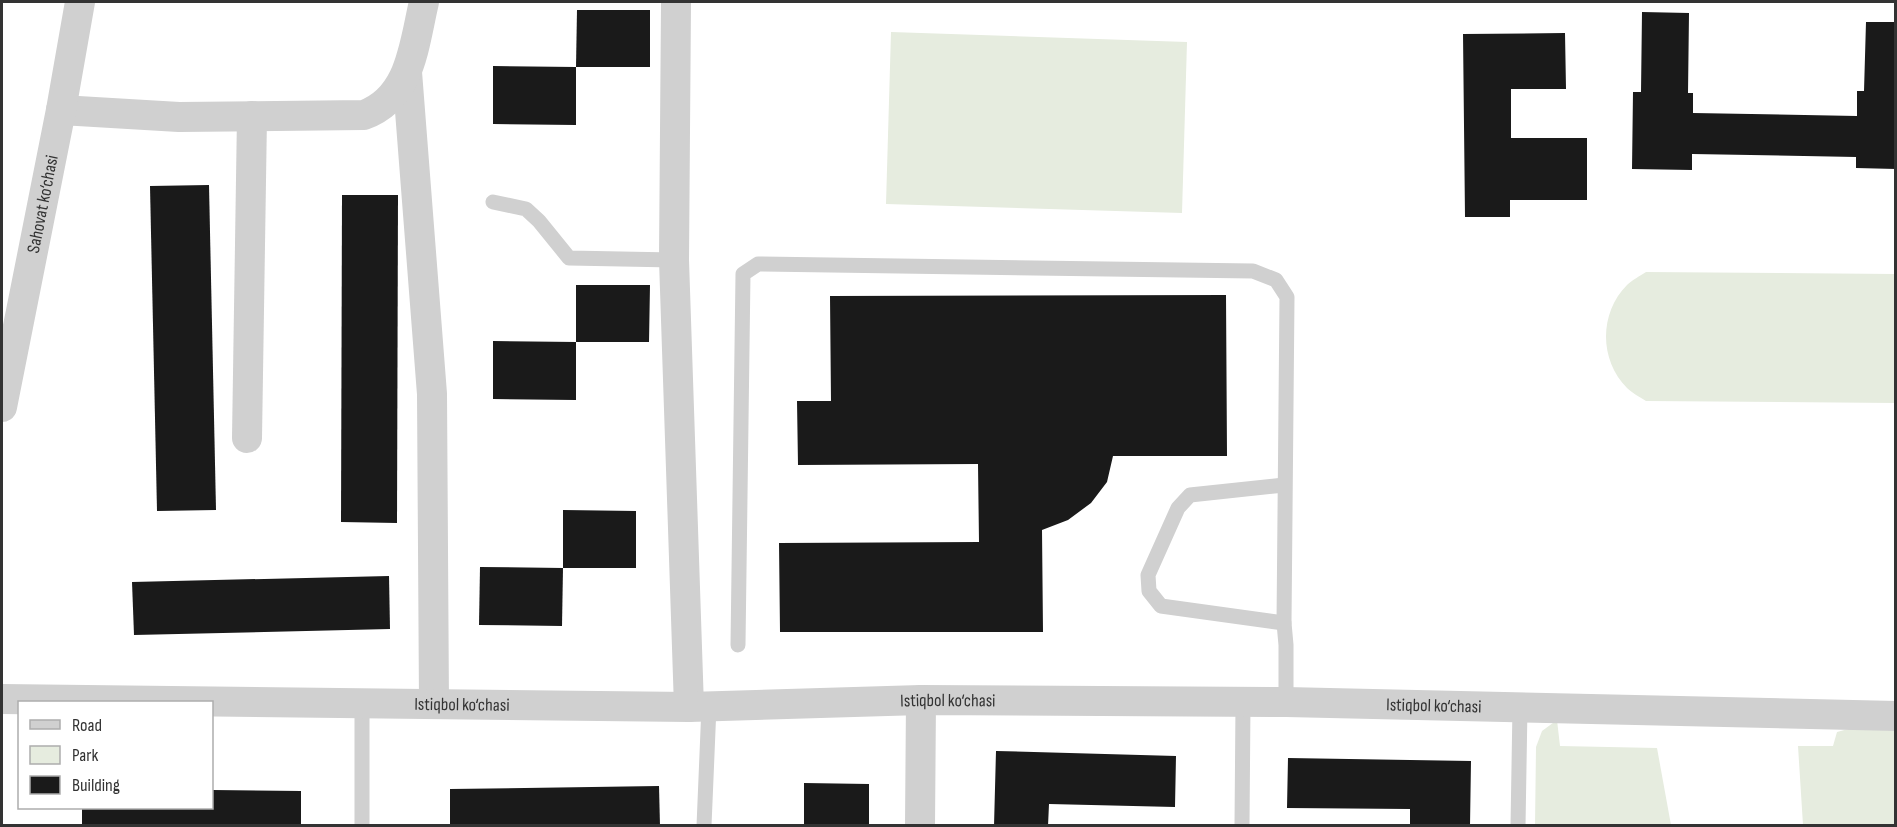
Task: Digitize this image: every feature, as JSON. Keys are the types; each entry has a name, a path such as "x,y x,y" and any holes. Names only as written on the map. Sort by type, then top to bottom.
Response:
{"street":[{"name":"Sahovat ko‘chasi","path":"2,407 80,2"},
{"path":"424,2 407,72 432,394 434,704"},
{"path":"676,2 674,260 699,706"},
{"path":"61,110 179,117 364,115 378,110 390,99 407,72"},
{"path":"247,438 252,116"},
{"name":"Istiqbol ko‘chasi","path":"2,699 146,701"},
{"path":"920,825 921,700"},
{"name":"Istiqbol ko‘chasi","path":"213,702 699,706 921,700 1286,702 1896,716"}],"lane":[{"path":"493,202 526,209 539,221 569,258 674,260"},
{"path":"738,645 743,274 758,264 1253,271 1276,280 1287,297 1284,485 1286,702"},
{"path":"1284,485 1190,495 1178,508 1148,575 1149,591 1161,606 1284,623"},
{"path":"1242,825 1243,703"},
{"path":"362,704 362,825"},
{"path":"699,706 704,825"},
{"path":"1518,825 1520,707"}],"green space":[{"path":"891,32 1187,42 1182,213 886,204"},
{"path":"1646,272 1895,274 1895,403 1646,401 1629,390 1618,377 1611,364 1606,336 1611,309 1618,296 1629,283"},
{"path":"1557,720 1560,746 1657,748 1671,825 1535,826 1536,747 1542,731"},
{"path":"1859,726 1895,727 1895,825 1803,825 1798,746 1833,746 1837,732"}],"building":[{"path":"577,10 650,10 650,67 576,67"},
{"path":"1642,12 1689,13 1688,93 1693,93 1693,113 1857,116 1857,91 1864,91 1866,22 1896,22 1896,169 1856,168 1856,157 1692,154 1692,170 1632,169 1633,92 1641,92"},
{"path":"1565,33 1566,89 1511,89 1511,138 1587,138 1587,200 1510,200 1510,217 1465,217 1463,34"},
{"path":"493,66 576,67 576,125 493,124"},
{"path":"209,185 216,510 157,511 150,186"},
{"path":"342,195 398,195 397,523 341,522"},
{"path":"576,285 650,285 649,342 576,342"},
{"path":"1226,295 1227,456 1113,456 1107,482 1091,503 1068,520 1042,530 1043,632 780,632 779,543 979,542 978,464 798,465 797,401 831,401 830,296"},
{"path":"493,341 576,342 576,400 493,399"},
{"path":"563,510 636,511 636,568 563,568"},
{"path":"480,567 563,568 562,626 479,625"},
{"path":"389,576 390,629 134,635 132,582"},
{"path":"996,751 1176,756 1175,807 1049,804 1048,826 994,826"},
{"path":"1288,758 1471,761 1470,826 1410,826 1410,809 1287,808"},
{"path":"804,783 869,784 869,826 804,826"},
{"path":"659,786 660,826 450,826 450,789"},
{"path":"213,790 301,791 301,826 82,826 82,809 213,809"}]}
